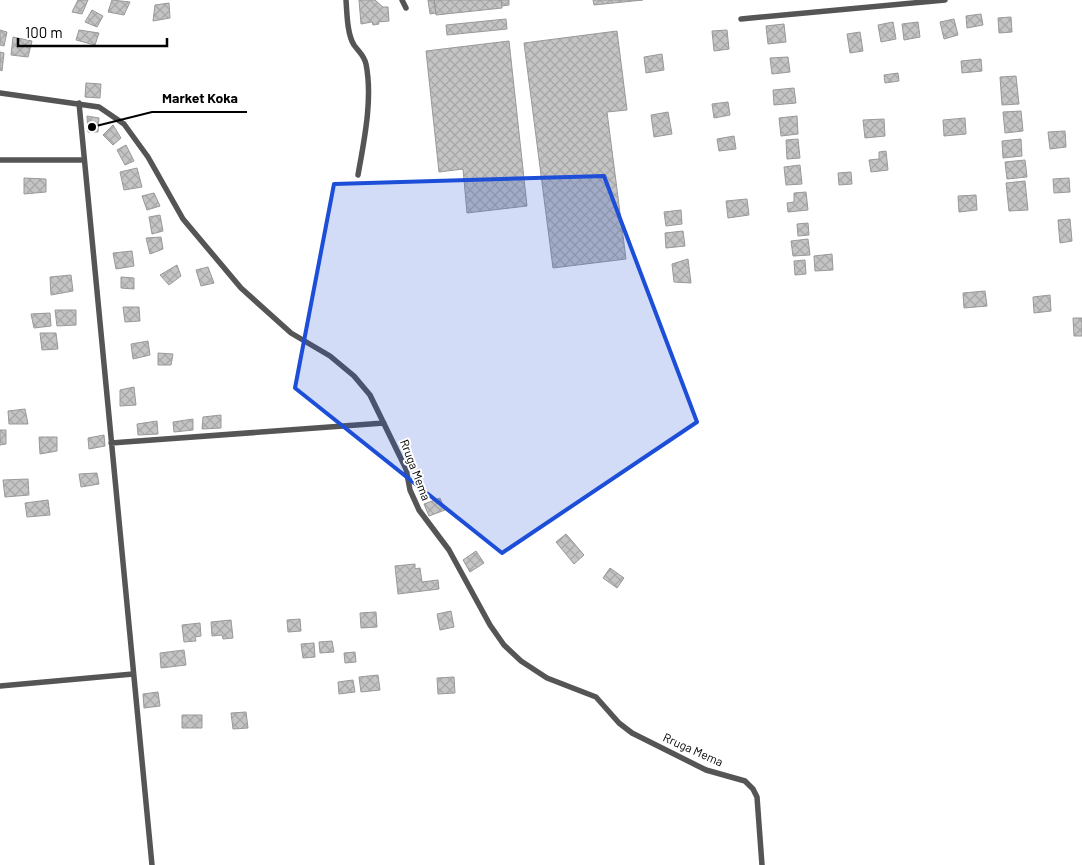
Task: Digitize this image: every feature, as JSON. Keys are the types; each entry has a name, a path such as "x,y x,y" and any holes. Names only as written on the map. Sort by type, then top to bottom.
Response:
{"lane":[{"path":"346,0 350,33 354,45 364,57 368,84 366,122 358,175"},
{"path":"402,0 406,8"},
{"path":"741,19 945,0"},
{"name":"Rruga Mema","path":"0,93 99,107 124,124 148,157 183,219 241,288 291,334 330,356 354,376 370,395 406,469 410,490 419,510 449,550 490,625 504,645 521,661 547,678 596,697 619,724 632,733 706,770 745,781 753,789 757,797 762,865"},
{"path":"79,103 152,865"},
{"path":"0,160 84,160"},
{"path":"112,443 384,423"},
{"path":"0,686 133,674"}],"highlighted area":[{"path":"604,176 697,422 502,553 295,388 334,184"}],"building":[{"path":"78,0 88,0 82,14 72,12"},
{"path":"112,0 130,2 124,15 108,12"},
{"path":"359,0 375,0 383,7 388,7 389,21 378,22 379,24 373,25 372,22 361,24"},
{"path":"428,0 434,0 436,13 430,14"},
{"path":"434,0 501,0 502,8 436,15"},
{"path":"501,0 509,0 509,5 502,6"},
{"path":"593,0 643,0 594,5"},
{"path":"169,3 170,18 153,21 155,5"},
{"path":"92,10 103,16 97,27 85,22"},
{"path":"981,14 983,25 967,28 966,16"},
{"path":"1011,17 1012,32 999,33 998,18"},
{"path":"506,19 507,29 447,35 446,25"},
{"path":"954,19 958,35 944,39 940,22"},
{"path":"893,22 896,39 881,42 878,25"},
{"path":"918,22 920,37 904,40 902,24"},
{"path":"784,24 786,42 768,44 766,26"},
{"path":"0,30 7,32 4,46 0,45"},
{"path":"79,30 99,33 95,45 76,40"},
{"path":"727,30 729,49 714,51 712,31"},
{"path":"617,31 627,110 607,112 626,259 553,268 524,43"},
{"path":"860,32 863,51 850,53 847,34"},
{"path":"13,37 32,41 28,57 11,55"},
{"path":"509,41 527,206 467,213 463,169 439,172 426,51"},
{"path":"0,52 4,53 2,71 0,70"},
{"path":"662,54 664,70 646,73 644,57"},
{"path":"788,57 790,72 772,74 770,58"},
{"path":"981,59 982,71 962,73 961,61"},
{"path":"898,73 899,81 885,83 884,75"},
{"path":"1016,76 1019,104 1002,105 1000,77"},
{"path":"86,83 101,84 100,98 85,97"},
{"path":"794,88 796,103 774,105 773,90"},
{"path":"728,102 730,115 714,118 712,104"},
{"path":"1021,111 1023,131 1005,133 1003,112"},
{"path":"668,112 672,134 654,137 651,115"},
{"path":"87,116 99,118 98,132 88,132"},
{"path":"797,116 798,134 781,136 779,118"},
{"path":"965,118 966,134 944,136 943,120"},
{"path":"884,119 885,136 865,138 863,120"},
{"path":"113,125 121,138 113,145 103,135"},
{"path":"1065,131 1066,147 1050,149 1048,132"},
{"path":"734,136 736,149 719,151 717,139"},
{"path":"798,139 800,158 787,159 786,140"},
{"path":"1021,139 1022,156 1003,158 1002,141"},
{"path":"126,145 134,161 125,165 117,150"},
{"path":"886,151 888,170 871,172 869,160 879,159 879,152"},
{"path":"1025,160 1027,177 1007,179 1005,162"},
{"path":"800,165 802,184 786,185 784,167"},
{"path":"137,168 142,187 124,190 120,172"},
{"path":"851,172 852,184 839,185 838,173"},
{"path":"24,178 46,179 46,192 24,194"},
{"path":"1069,178 1070,192 1054,193 1053,179"},
{"path":"1025,181 1028,210 1009,211 1006,183"},
{"path":"806,192 808,210 788,212 787,203 794,202 794,193"},
{"path":"154,193 160,206 147,210 142,196"},
{"path":"976,195 977,210 959,212 958,196"},
{"path":"747,199 749,215 728,218 726,201"},
{"path":"681,210 682,224 666,226 664,212"},
{"path":"160,215 163,231 152,234 149,217"},
{"path":"1070,219 1072,241 1060,243 1058,220"},
{"path":"808,223 809,235 798,236 797,224"},
{"path":"683,231 685,246 666,248 665,233"},
{"path":"161,237 163,249 150,254 146,238"},
{"path":"808,239 810,255 793,256 791,241"},
{"path":"132,251 134,266 116,269 113,253"},
{"path":"832,254 833,270 815,271 814,256"},
{"path":"688,259 691,283 674,282 672,264"},
{"path":"805,260 806,274 795,275 794,261"},
{"path":"177,265 181,276 169,285 160,275"},
{"path":"208,267 214,283 201,286 196,270"},
{"path":"71,275 73,291 51,295 50,277"},
{"path":"121,277 134,278 134,289 121,288"},
{"path":"985,291 987,306 964,308 963,293"},
{"path":"1050,295 1051,311 1034,313 1033,297"},
{"path":"123,307 139,307 140,321 125,322"},
{"path":"55,310 76,310 76,325 57,326"},
{"path":"50,313 51,326 34,328 31,314"},
{"path":"1073,318 1082,318 1082,336 1074,336"},
{"path":"40,333 56,333 58,349 42,350"},
{"path":"148,341 150,355 133,359 131,344"},
{"path":"158,353 173,354 171,365 158,365"},
{"path":"134,387 136,405 120,406 120,390"},
{"path":"25,409 28,424 9,424 8,411"},
{"path":"221,415 221,428 202,429 203,417"},
{"path":"193,419 193,430 174,432 173,422"},
{"path":"157,421 158,434 138,435 137,424"},
{"path":"0,430 6,430 6,444 0,445"},
{"path":"104,435 105,446 89,449 88,438"},
{"path":"39,437 57,437 57,451 40,454"},
{"path":"97,473 99,484 81,487 79,474"},
{"path":"28,479 29,495 5,497 3,480"},
{"path":"440,498 445,510 429,516 424,504"},
{"path":"48,500 50,515 27,517 25,503"},
{"path":"566,534 584,555 574,564 556,542"},
{"path":"476,551 484,563 470,572 463,560"},
{"path":"415,564 415,569 420,568 422,582 438,580 439,589 398,594 395,566"},
{"path":"610,568 624,578 617,588 603,578"},
{"path":"451,611 454,627 440,630 437,614"},
{"path":"376,612 377,627 361,628 360,613"},
{"path":"300,619 301,631 288,632 287,620"},
{"path":"231,620 233,638 223,639 222,635 212,636 211,622"},
{"path":"200,623 201,636 195,637 196,641 184,642 182,625"},
{"path":"332,641 334,652 320,653 319,642"},
{"path":"314,643 315,657 303,658 301,644"},
{"path":"184,650 186,665 161,668 160,653"},
{"path":"355,652 356,662 345,663 344,653"},
{"path":"378,675 380,690 361,692 359,677"},
{"path":"454,677 455,693 438,694 437,678"},
{"path":"353,680 355,692 339,694 338,682"},
{"path":"158,692 160,706 144,708 143,694"},
{"path":"246,712 248,728 233,729 231,713"},
{"path":"182,715 202,715 202,728 182,728"}],"place":[{"name":"Market Koka","path":"92,127"}]}
